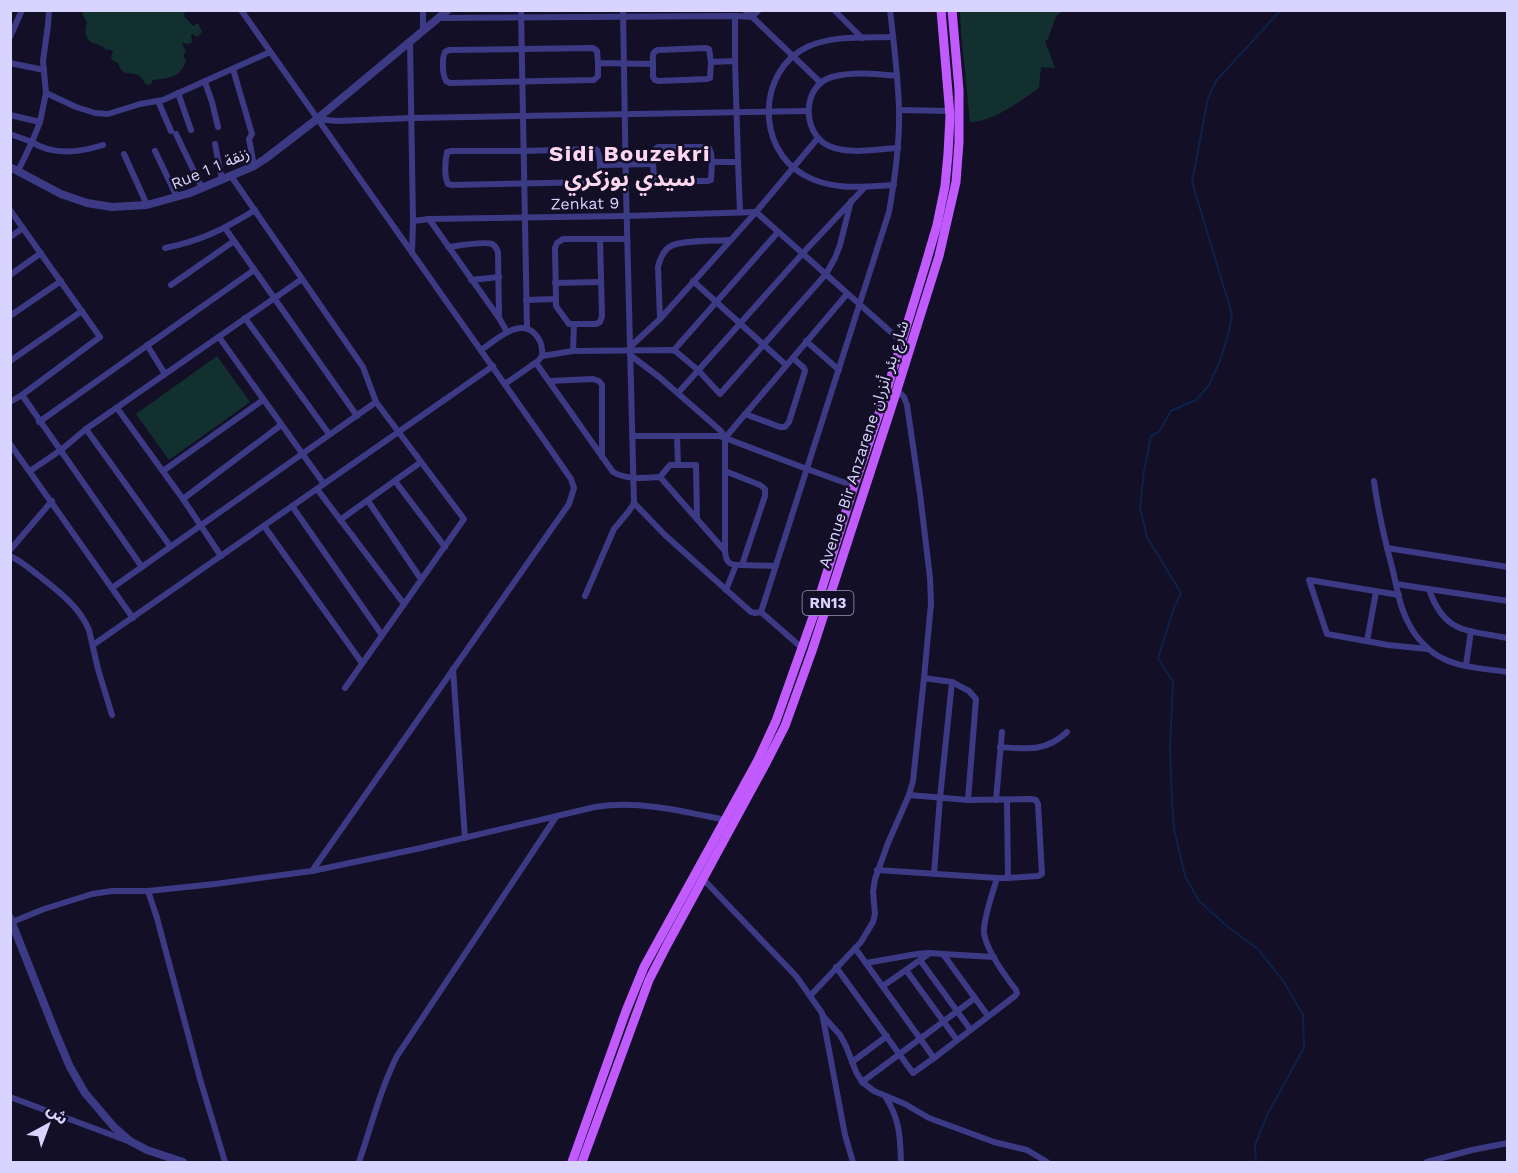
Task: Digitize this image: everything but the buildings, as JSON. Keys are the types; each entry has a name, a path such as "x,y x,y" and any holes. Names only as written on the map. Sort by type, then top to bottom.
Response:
{"main road":[{"name":"Avenue Bir Anzarene شارع بئر أنزران","path":"572,1162 644,967 771,734 814,614 902,342 925,266 945,186 950,111 941,10"},
{"name":"Avenue Bir Anzarene شارع بئر أنزران","path":"582,1162 649,980 780,737 793,707 897,390 939,256 956,182 959,108 952,10"}],"street":[{"path":"10,37 22,10"},
{"path":"14,169 32,142 40,122 46,93 43,61 49,10"},
{"path":"241,10 493,366 571,479 574,488 569,504 312,871"},
{"path":"423,10 423,30"},
{"name":"Rue 1 زنقة 1","path":"14,169 61,194 87,203 112,207 147,205 202,188 254,166 317,119 448,10"},
{"path":"520,10 527,328"},
{"path":"745,10 820,82"},
{"path":"438,18 521,18 623,13 752,17 759,10"},
{"path":"834,10 862,38"},
{"path":"761,612 889,212 898,148 899,110 890,10"},
{"path":"585,596 614,529 634,503 623,13"},
{"path":"735,16 740,212"},
{"path":"893,38 839,39 821,42 793,55 776,79 769,111 774,143 793,168 818,182 848,188 894,185"},
{"path":"410,41 412,254"},
{"path":"593,48 597,51 598,63 598,76 594,80 450,83 444,77 443,55 449,50 593,48"},
{"path":"709,49 711,75 707,80 655,80 653,64 654,51 709,49"},
{"path":"46,93 76,107 102,115 158,101 270,52"},
{"path":"711,62 735,61"},
{"path":"10,63 44,70"},
{"path":"598,63 653,64"},
{"path":"233,69 252,134 249,139 254,166"},
{"path":"897,76 870,74 831,77 820,82 810,99 808,111 813,130 818,138 828,146 840,150 856,151 898,148"},
{"path":"205,82 218,127"},
{"path":"178,93 191,130"},
{"path":"158,101 202,188"},
{"path":"899,110 950,111"},
{"path":"317,119 337,121 808,111"},
{"path":"10,115 40,122"},
{"path":"10,134 50,150 64,151 103,145"},
{"path":"630,351 756,212 818,138"},
{"path":"215,144 222,180"},
{"path":"658,147 710,148 712,162 712,177 708,181 656,181 654,177 653,153 658,147"},
{"path":"597,150 600,165 598,180 595,182 452,185 446,180 447,152 523,151 597,150"},
{"path":"155,151 177,197"},
{"path":"124,154 147,205"},
{"path":"712,162 738,162"},
{"path":"600,165 653,164"},
{"path":"231,176 363,367 376,402 464,519 345,688"},
{"path":"678,393 802,253 865,187"},
{"path":"542,356 573,351 674,350 698,370 720,394 826,274 840,245 851,201"},
{"path":"10,210 100,337 10,402"},
{"path":"165,248 191,242 225,228 255,210"},
{"path":"756,212 902,342"},
{"name":"Zenkat 9","path":"413,221 756,212"},
{"path":"429,219 507,332"},
{"path":"10,237 23,228"},
{"path":"225,228 357,416"},
{"path":"674,350 778,231"},
{"path":"573,351 574,332 571,324 554,302 557,243 563,239 627,239"},
{"path":"571,324 600,322 602,316 600,239"},
{"path":"660,319 658,267 666,250 680,243 730,240"},
{"path":"171,285 234,241"},
{"path":"448,247 493,245 498,252 499,318"},
{"path":"10,275 41,253"},
{"path":"39,422 254,270"},
{"path":"471,280 498,277"},
{"path":"30,471 61,450 86,429 302,279"},
{"path":"10,316 61,281"},
{"path":"693,281 786,365"},
{"path":"555,283 600,282"},
{"path":"725,438 848,294"},
{"path":"526,300 554,302"},
{"path":"10,361 81,311"},
{"path":"245,318 329,434"},
{"path":"481,350 507,332 519,327 527,328 539,339 543,348 542,356 536,363 505,384"},
{"path":"219,337 324,484"},
{"path":"806,341 839,370"},
{"path":"147,345 165,374"},
{"path":"630,351 721,431 725,438 725,551 728,562 739,565 776,566"},
{"path":"745,414 785,427 789,422 805,371 793,358"},
{"path":"536,363 613,472 620,476 633,478 660,477 670,465 696,465 697,519"},
{"path":"93,645 493,366"},
{"path":"549,381 593,379 599,381 602,386 602,457"},
{"path":"810,996 861,942 873,922 875,914 874,879 909,795 915,763 931,604 930,578 907,405 904,397 897,390"},
{"path":"22,395 142,567"},
{"path":"164,471 263,400"},
{"path":"112,588 376,402"},
{"path":"117,408 164,471 221,556"},
{"path":"183,499 281,425"},
{"path":"86,429 170,546"},
{"path":"632,436 719,436 854,486"},
{"path":"677,436 678,465"},
{"path":"10,444 132,618"},
{"path":"340,520 421,462"},
{"path":"725,471 765,489 765,496 739,565 726,591"},
{"path":"660,477 725,551"},
{"path":"394,481 444,547"},
{"path":"1374,481 1387,548 1409,626 1428,649 1444,659 1508,672"},
{"path":"317,489 404,603"},
{"path":"10,550 52,501"},
{"path":"368,501 421,579"},
{"path":"634,503 726,591 751,612 755,614 761,612"},
{"path":"292,506 382,635"},
{"path":"264,526 362,663"},
{"path":"1387,548 1508,567"},
{"path":"10,556 58,591 78,610 89,630 112,715"},
{"path":"1399,595 1310,579 1327,634 1388,645 1428,649"},
{"path":"1396,584 1508,601"},
{"path":"1429,589 1438,611 1454,626 1508,638"},
{"path":"1367,641 1376,592"},
{"path":"761,612 802,648"},
{"path":"1466,665 1471,631"},
{"path":"453,669 465,838"},
{"path":"924,678 952,682 969,691 976,699 968,800"},
{"path":"934,874 952,682"},
{"path":"996,800 1002,732"},
{"path":"1000,747 1023,749 1043,747 1067,732"},
{"path":"878,870 997,878 1042,874 1036,800 968,800 909,795"},
{"path":"1007,800 1008,878"},
{"path":"130,1141 99,1111 70,1067 11,920 92,894 112,891 148,891 312,871 614,804 653,807 725,820"},
{"path":"359,1162 380,1095 397,1056 556,817"},
{"path":"836,967 913,1073 1017,993 994,957 984,933 997,878"},
{"path":"704,879 796,976 822,1014 840,1035 862,1082 874,1091 928,1118 982,1138 1027,1150 1047,1162"},
{"path":"148,891 225,1162"},
{"path":"855,948 934,1058"},
{"path":"866,963 930,953 994,957"},
{"path":"884,986 930,953"},
{"path":"943,954 988,1016"},
{"path":"920,960 970,1029"},
{"path":"906,970 957,1040"},
{"path":"862,1082 975,998"},
{"path":"822,1014 845,1135 853,1162"},
{"path":"852,1062 887,1036"},
{"path":"885,1095 894,1110 899,1127 901,1162"},
{"path":"10,1097 183,1162"},
{"path":"1427,1162 1508,1143"}],"green space":[{"path":"82,11 185,11 184,16 193,26 198,23 202,32 197,37 191,35 192,42 182,44 186,51 183,56 186,60 178,74 153,80 147,85 140,76 122,71 118,63 112,60 111,50 92,43 87,38 87,22"},
{"path":"960,11 1063,11 1056,16 1048,39 1045,41 1055,68 1041,67 1039,88 1006,110 979,121 970,122"},
{"path":"217,356 250,402 169,460 136,414"}],"waterway":[{"path":"1256,1162 1255,1145 1268,1113 1304,1048 1303,1015 1284,982 1258,949 1228,927 1199,901 1185,876 1174,829 1172,801 1170,749 1173,682 1158,658 1181,593 1147,537 1140,508 1151,436 1159,432 1171,411 1196,400 1209,385 1220,361 1232,314 1192,182 1208,98 1216,81 1281,10"}],"district":[{"name":"Sidi Bouzekri سيدي بوزكري","path":"630,166"}]}
